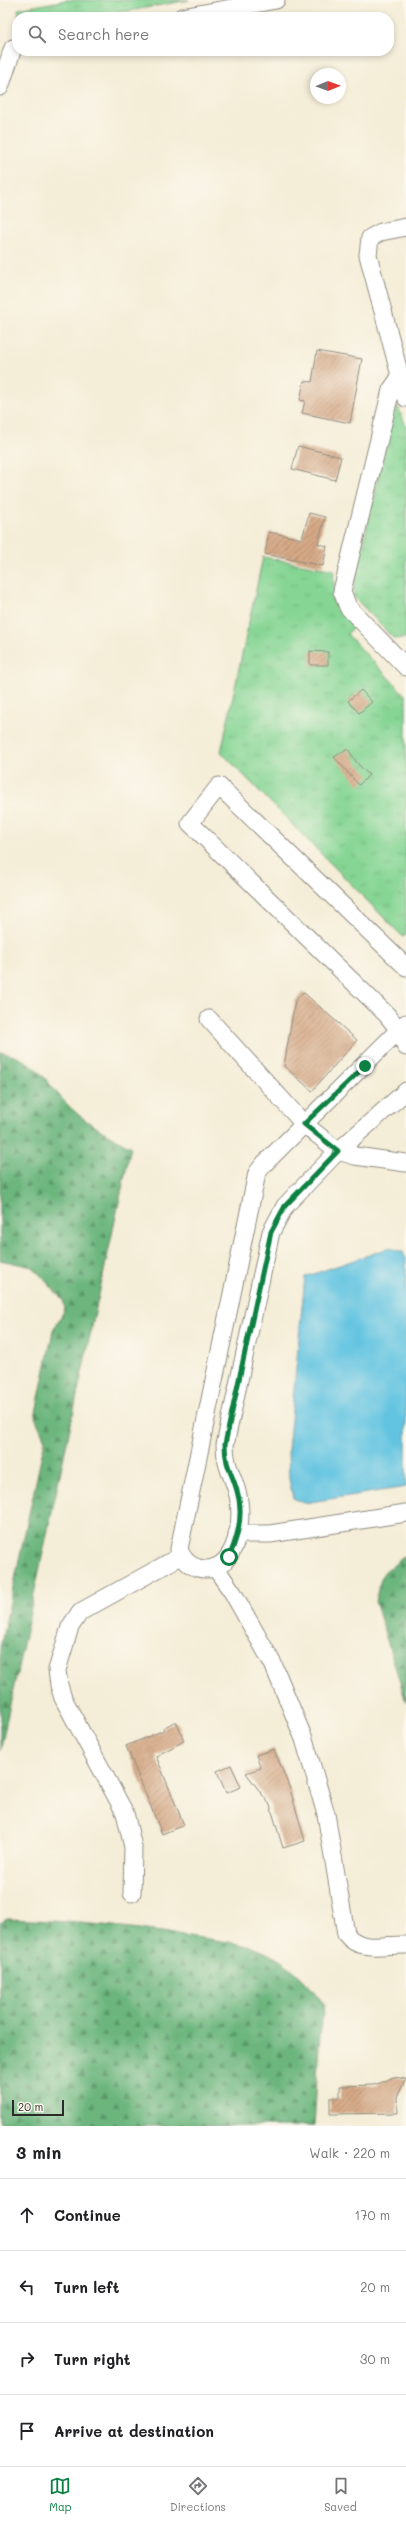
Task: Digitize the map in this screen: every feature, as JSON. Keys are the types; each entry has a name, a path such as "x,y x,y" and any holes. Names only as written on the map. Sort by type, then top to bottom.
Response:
{"street":[{"path":"210,12 276,0"},
{"path":"0,87 10,48"},
{"path":"406,227 381,232 370,238 368,255 406,398"},
{"path":"400,377 391,390 342,591 348,607 406,667"},
{"path":"406,967 219,786 190,823 388,1015 403,1027 406,1047"},
{"path":"209,1019 304,1124 338,1151 355,1156 406,1163"},
{"path":"403,1027 264,1164 258,1173 179,1549 181,1556 197,1568 215,1567 229,1557 237,1534 239,1500 227,1468 225,1444 271,1232 285,1206 338,1151 406,1091"},
{"path":"237,1534 270,1534 406,1513"},
{"path":"132,1894 133,1847 125,1813 63,1698 57,1670 70,1628 80,1612 181,1556"},
{"path":"215,1567 233,1593 273,1664 304,1739 326,1814 346,1934 354,1943 364,1946 406,1945"}],"green space":[{"path":"67,0 189,0 123,12 18,12 18,9"},
{"path":"398,407 406,426 406,638 394,639 354,597 353,590 393,411"},
{"path":"263,557 334,570 335,594 344,614 354,627 347,634 406,696 406,935 403,937 221,752"},
{"path":"0,1052 14,1056 34,1067 79,1115 100,1130 131,1147 0,1751 0,1648 45,1440 35,1417 53,1331 65,1309 63,1300 33,1267 0,1260"},
{"path":"406,1557 406,1702 375,1601 382,1575 402,1558"},
{"path":"7,1919 104,1925 227,1942 244,1945 261,1951 286,1964 306,1982 324,2004 319,2045 314,2126 0,2126 0,1923"}],"water":[{"path":"389,1248 403,1252 406,1259 406,1487 304,1503 293,1498 289,1479 288,1450 305,1277"}],"building":[{"path":"317,351 362,359 350,423 302,413 305,401 300,400 304,381 312,382"},
{"path":"298,446 341,457 335,480 292,469"},
{"path":"309,513 325,517 318,544 327,546 323,566 265,554 269,532 302,539"},
{"path":"310,651 328,652 328,665 310,665"},
{"path":"361,690 372,702 359,713 348,701"},
{"path":"348,749 357,763 369,775 359,785 334,757"},
{"path":"303,992 357,1040 312,1091 284,1066 295,1001"},
{"path":"176,1721 184,1741 156,1756 184,1825 162,1834 126,1746 164,1730 163,1728"},
{"path":"274,1749 290,1789 305,1841 283,1848 270,1805 246,1773 261,1768 256,1755"},
{"path":"231,1765 241,1787 226,1793 217,1771"},
{"path":"394,2077 406,2079 397,2097 398,2113 330,2114 330,2098 340,2098 340,2086 374,2085"}],"route":[{"path":"229,1557 234,1546 240,1522 240,1511 237,1490 227,1468 225,1444 271,1232 280,1212 338,1151 304,1124 365,1066"}]}
